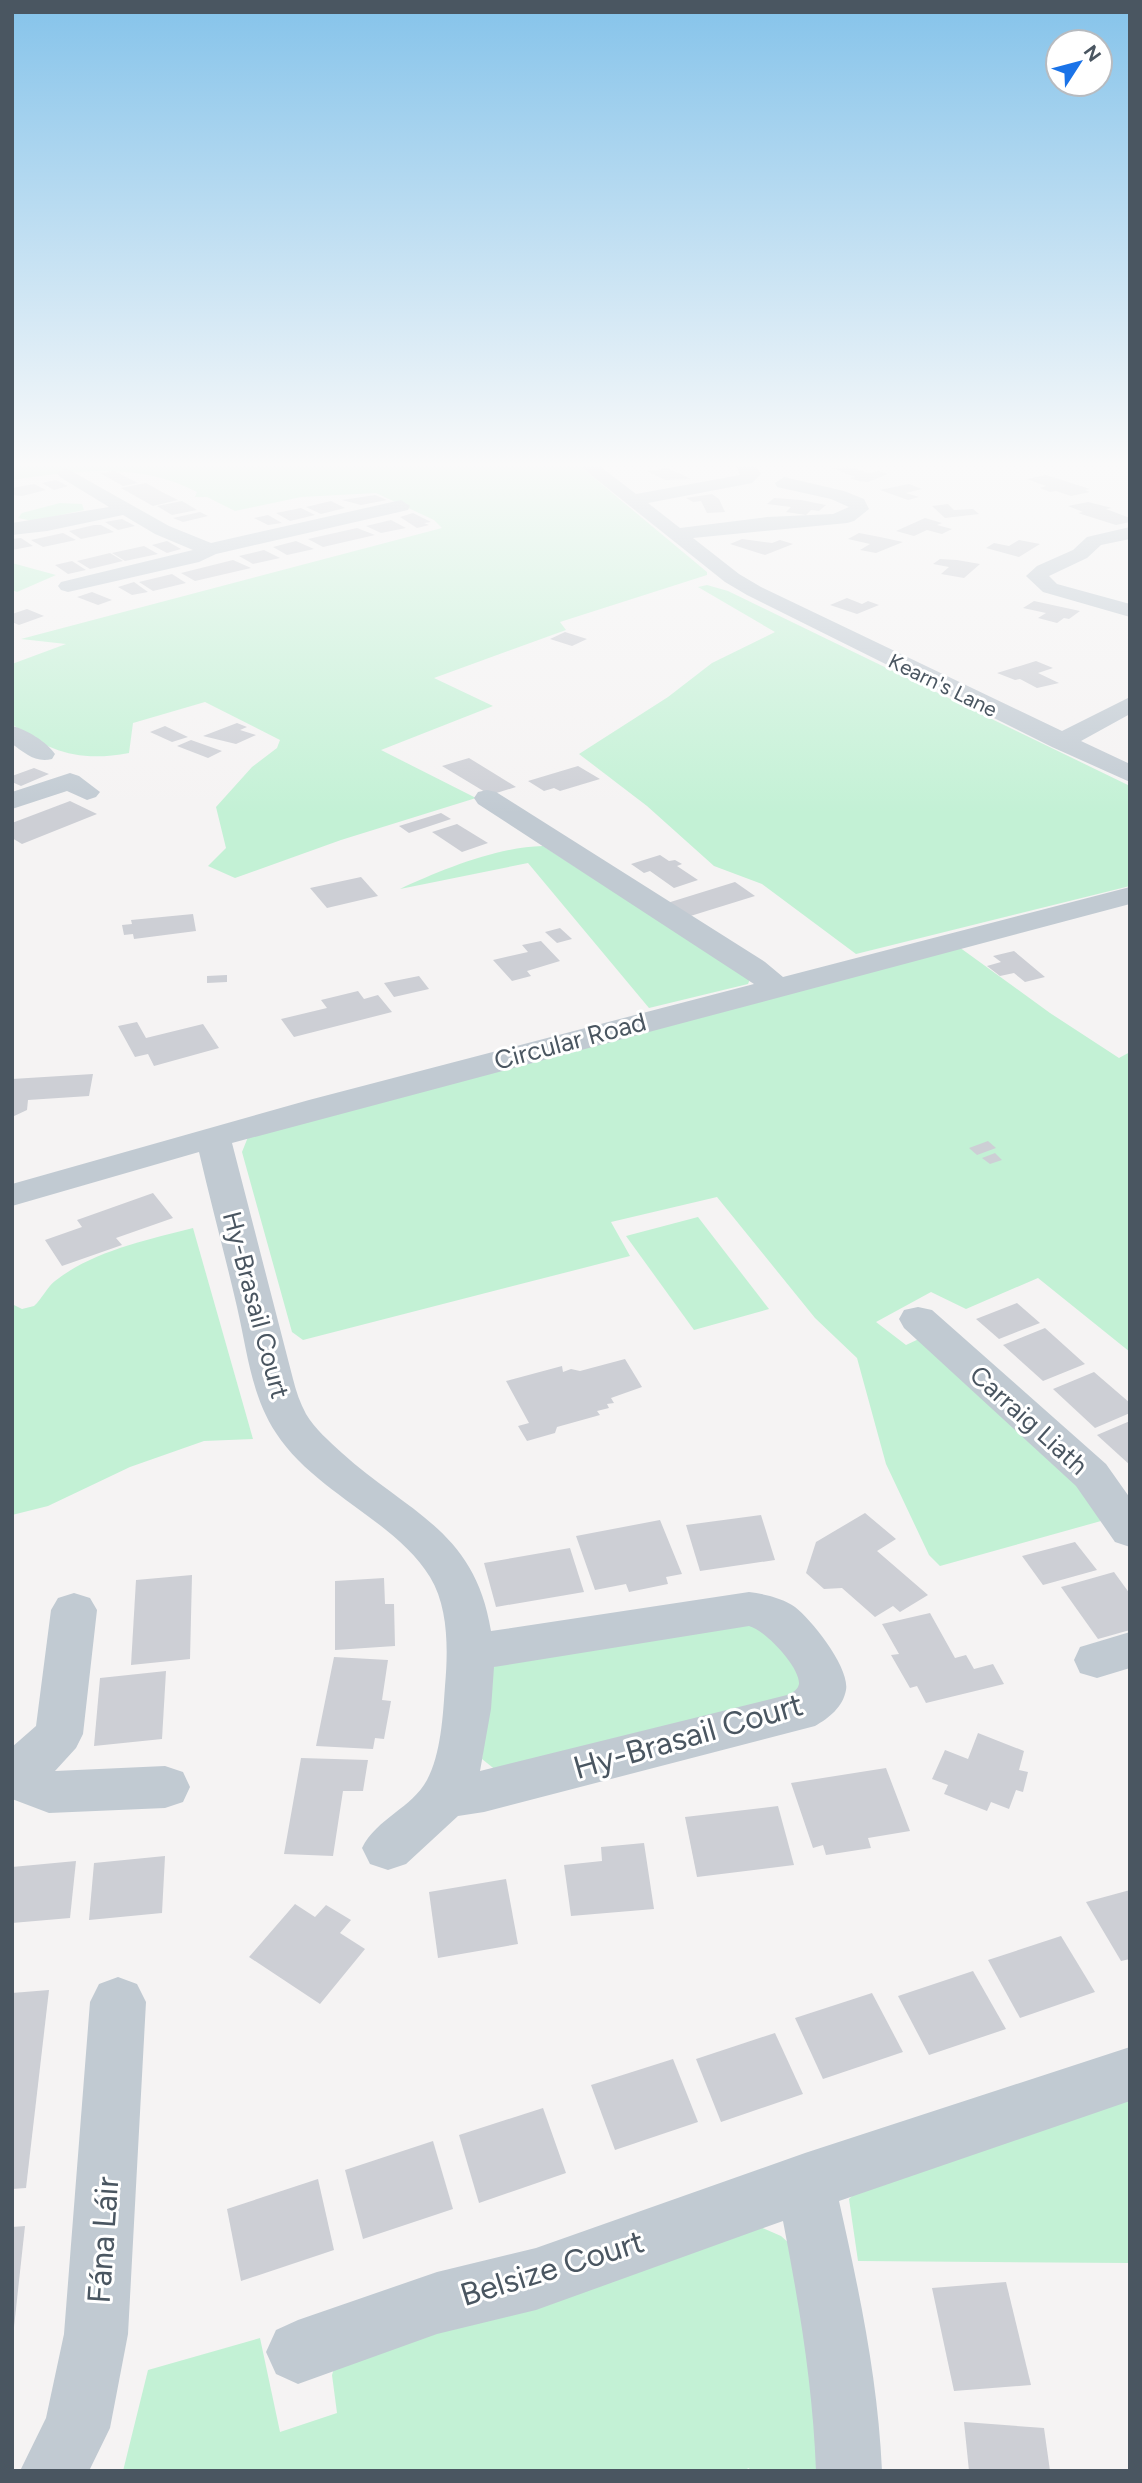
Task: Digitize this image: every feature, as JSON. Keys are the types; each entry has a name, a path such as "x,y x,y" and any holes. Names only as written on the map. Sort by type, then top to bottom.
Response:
{"street":[{"path":"68,586 82,583"},
{"name":"Kearn's Lane","path":"740,583 1130,774"},
{"path":"1044,583 1050,588 1130,611"},
{"path":"1061,742 1130,704"},
{"path":"12,733 43,754"},
{"path":"12,801 70,781 87,792"},
{"path":"487,798 754,968 775,986"},
{"name":"Circular Road","path":"12,1195 775,986 1130,895"},
{"name":"Hy-Brasail Court","path":"213,1138 270,1365 288,1420 317,1454 344,1479 401,1522 446,1564 461,1596 470,1652 470,1683 463,1733 444,1797 496,1788 798,1712 818,1699 822,1690 823,1675 784,1624 767,1613 749,1609 470,1652"},
{"name":"Carraig Liath","path":"918,1319 1091,1475 1130,1531"},
{"path":"12,1769 35,1759 59,1734 74,1610"},
{"path":"12,1777 49,1791 165,1787"},
{"path":"388,1848 444,1797"},
{"name":"Fána Láir","path":"54,2471 77,2428 96,2334 118,2002"},
{"name":"Belsize Court","path":"298,2352 437,2303 536,2279 805,2183 1130,2074"},
{"path":"805,2183 833,2318 847,2420 849,2471"}],"green space":[{"path":"12,583 38,583 17,592 12,590"},
{"path":"234,583 682,583 560,622 566,630 434,678 493,706 381,750 476,798 341,840 235,878 208,866 226,848 216,807 252,767 277,748 280,740 205,702 133,723 129,753 96,756 67,753 53,748 12,724 12,664 66,644 21,639"},
{"path":"707,585 728,591 1130,786 1130,886 856,954 762,884 714,866 647,806 579,754 668,697 712,663 775,632 698,587"},
{"path":"543,846 750,979 748,984 649,1008 528,863 400,889 451,867 488,855"},
{"path":"959,947 1050,1013 1119,1058 1130,1052 1130,1352 1038,1278 966,1309 931,1292 876,1322 906,1345 921,1338 1077,1484 1101,1521 940,1566 929,1555 886,1464 857,1358 815,1318 717,1197 611,1222 630,1256 303,1340 292,1332 242,1152 248,1137"},
{"path":"698,1217 769,1309 694,1330 626,1236"},
{"path":"193,1228 253,1439 204,1441 130,1467 48,1506 12,1515 12,1304 22,1309 34,1306 55,1281 103,1254"},
{"path":"754,1623 803,1670 801,1686 791,1697 497,1771 482,1759 493,1668 501,1662"},
{"path":"1130,2099 1130,2263 858,2261 849,2199 857,2191"},
{"path":"758,2226 781,2236 791,2245 828,2471 750,2471 749,2468 742,2471 123,2471 148,2370 260,2338 280,2432 337,2413 332,2375 335,2365"}],"building":[{"path":"135,583 148,592 132,595 118,587"},
{"path":"140,583 186,583 153,591"},
{"path":"92,592 112,600 98,605 77,597"},
{"path":"847,598 862,604 868,601 879,605 857,614 830,605"},
{"path":"1034,601 1080,611 1057,623 1038,618 1046,613 1023,608"},
{"path":"27,609 44,616 19,625 12,622 12,614"},
{"path":"565,632 587,639 572,646 550,639"},
{"path":"1036,661 1053,668 1038,673 1059,683 1037,688 1020,679 1015,680 997,673"},
{"path":"237,723 247,727 240,730 256,735 236,744 203,736"},
{"path":"165,726 188,737 172,742 150,732"},
{"path":"191,740 222,751 208,758 177,746"},
{"path":"469,758 516,787 490,795 442,766"},
{"path":"578,766 600,779 560,791 554,788 544,791 528,781"},
{"path":"34,768 49,774 21,786 12,782 12,776"},
{"path":"70,801 97,814 22,844 12,838 12,823"},
{"path":"441,813 451,819 409,833 399,826"},
{"path":"457,824 488,843 462,852 432,832"},
{"path":"660,855 669,861 675,860 682,864 677,866 698,880 674,888 650,871 644,873 631,864"},
{"path":"361,877 378,896 327,908 310,888"},
{"path":"735,882 755,896 684,918 664,904"},
{"path":"193,914 196,931 134,939 133,934 124,935 122,925 132,924 131,920"},
{"path":"560,928 572,939 557,943 545,932"},
{"path":"541,941 560,961 527,971 531,976 512,981 493,960 528,952 522,945"},
{"path":"1014,951 1045,977 1025,982 1014,973 1000,976 987,966 1001,962 993,956"},
{"path":"227,975 227,982 207,983 207,976"},
{"path":"419,976 429,989 394,997 384,983"},
{"path":"358,991 364,999 378,995 392,1012 294,1037 281,1019 327,1008 321,1000"},
{"path":"137,1022 146,1038 203,1024 219,1048 154,1066 148,1054 135,1057 118,1026"},
{"path":"93,1074 89,1096 28,1100 27,1110 12,1117 12,1079"},
{"path":"988,1141 996,1148 977,1155 969,1148"},
{"path":"995,1153 1002,1160 990,1164 982,1158"},
{"path":"153,1193 173,1218 116,1238 122,1245 62,1266 45,1240 82,1227 77,1220"},
{"path":"1017,1303 1040,1323 999,1339 976,1319"},
{"path":"1045,1328 1085,1364 1043,1381 1003,1345"},
{"path":"625,1359 642,1387 611,1398 614,1403 607,1404 609,1408 597,1411 600,1415 557,1427 555,1433 527,1441 518,1426 529,1423 506,1381 562,1366 563,1372 571,1369 580,1371"},
{"path":"1094,1372 1130,1403 1130,1413 1095,1428 1053,1389"},
{"path":"1130,1421 1130,1465 1097,1435"},
{"path":"865,1513 896,1539 877,1551 928,1595 900,1612 893,1606 875,1617 842,1588 824,1589 806,1573 816,1542"},
{"path":"761,1515 775,1560 700,1571 686,1525"},
{"path":"660,1520 682,1574 666,1577 668,1584 629,1592 626,1584 595,1590 576,1536"},
{"path":"1075,1542 1097,1570 1043,1585 1022,1556"},
{"path":"570,1548 584,1592 496,1607 484,1563"},
{"path":"1114,1572 1130,1594 1130,1630 1098,1639 1061,1587"},
{"path":"192,1575 190,1659 131,1665 136,1580"},
{"path":"384,1578 385,1604 394,1604 395,1646 335,1650 335,1581"},
{"path":"930,1613 955,1658 966,1655 974,1669 993,1664 1004,1684 926,1703 917,1686 910,1688 891,1655 899,1654 882,1624"},
{"path":"334,1657 388,1660 382,1700 391,1701 384,1739 375,1738 373,1749 316,1746"},
{"path":"166,1671 162,1739 94,1746 100,1678"},
{"path":"978,1733 1024,1751 1019,1770 1028,1772 1023,1792 1016,1790 1009,1809 991,1802 987,1811 944,1794 948,1785 932,1779 945,1750 968,1759"},
{"path":"301,1758 368,1760 363,1791 343,1791 333,1856 284,1854"},
{"path":"886,1768 910,1831 868,1838 871,1848 826,1855 823,1845 813,1848 791,1783"},
{"path":"778,1806 794,1865 697,1877 685,1817"},
{"path":"644,1843 654,1909 571,1916 564,1865 602,1861 601,1847"},
{"path":"165,1856 162,1913 89,1920 94,1863"},
{"path":"76,1861 70,1918 12,1923 12,1867"},
{"path":"506,1879 518,1944 438,1958 429,1892"},
{"path":"1130,1890 1130,1959 1121,1961 1086,1902"},
{"path":"295,1904 315,1917 326,1905 351,1920 340,1933 365,1949 320,2004 249,1957"},
{"path":"1061,1936 1095,1992 1020,2018 988,1960"},
{"path":"973,1971 1006,2029 929,2055 898,1996"},
{"path":"49,1990 26,2188 12,2189 12,1993"},
{"path":"872,1993 903,2052 823,2079 795,2018"},
{"path":"775,2033 803,2094 721,2122 696,2059"},
{"path":"673,2059 698,2122 615,2150 591,2085"},
{"path":"543,2108 566,2173 479,2203 459,2135"},
{"path":"433,2141 453,2209 363,2239 345,2170"},
{"path":"318,2179 334,2250 241,2281 227,2209"},
{"path":"25,2226 14,2327 12,2327 12,2227"},
{"path":"1006,2282 1031,2385 954,2391 932,2288"},
{"path":"964,2422 1044,2428 1050,2471 969,2471"}]}
